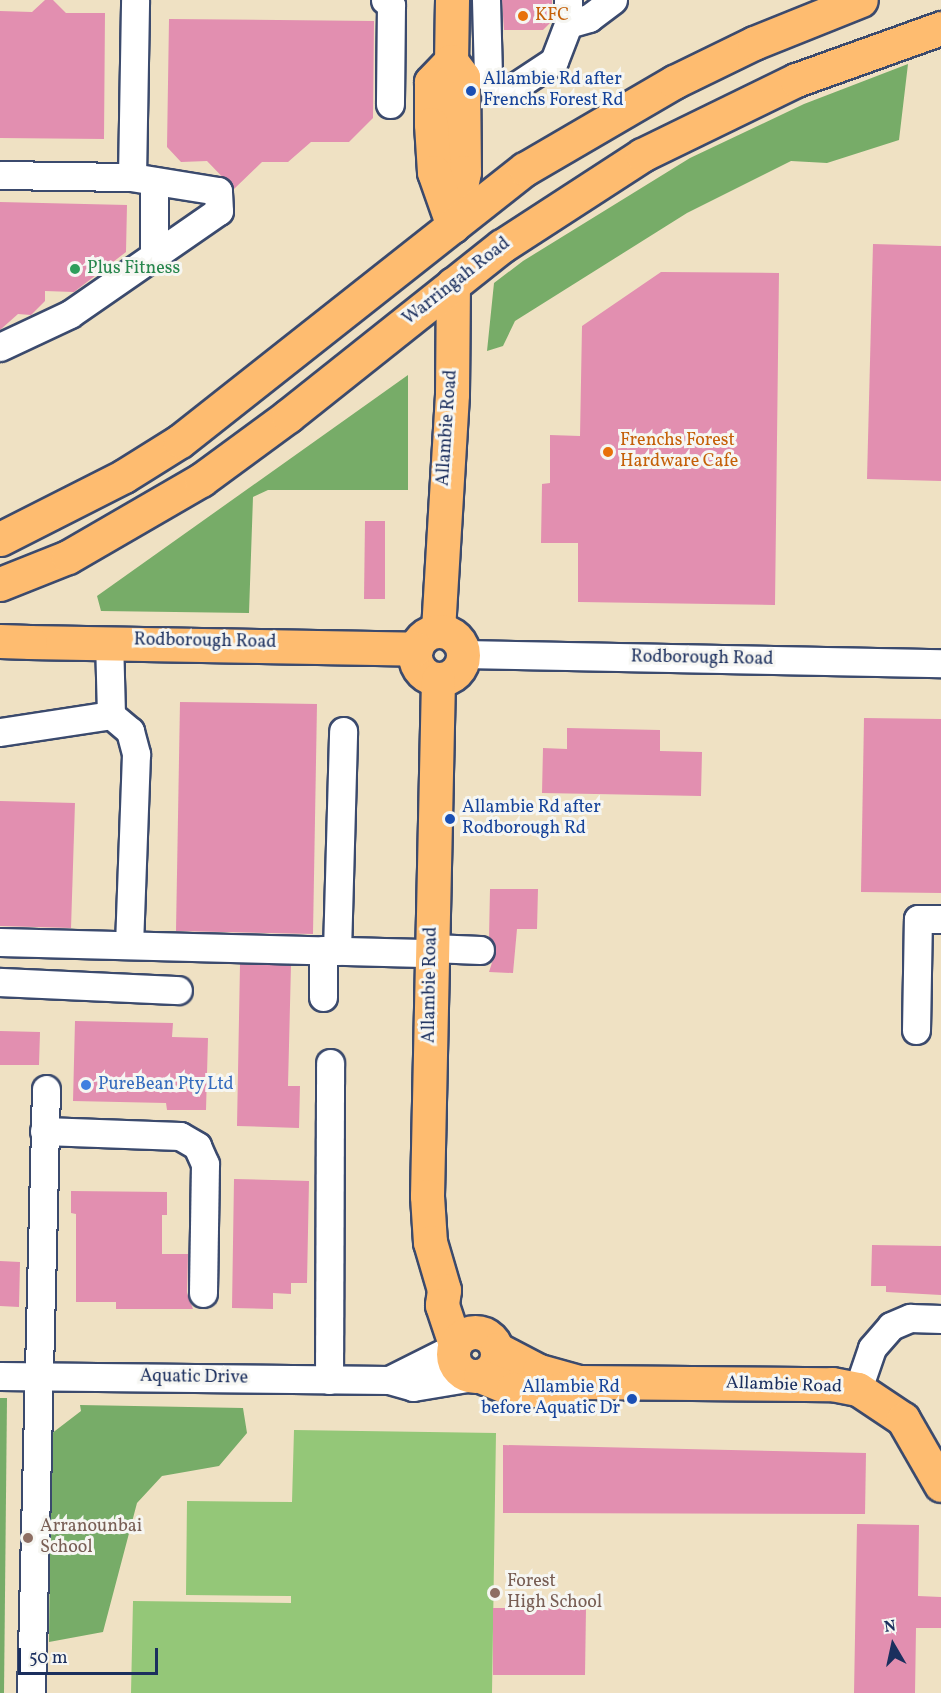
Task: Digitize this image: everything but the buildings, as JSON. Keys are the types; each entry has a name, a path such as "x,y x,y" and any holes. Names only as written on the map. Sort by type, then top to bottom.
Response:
{"main road":[{"path":"431,0 451,49"},
{"name":"Allambie Road","path":"427,640 452,394 453,226 464,172 463,77 451,49 452,0"},
{"path":"0,539 124,476 180,441 525,169 602,121 754,43 861,0"},
{"name":"Warringah Road","path":"0,585 68,557 201,480 288,416 453,285 560,206 642,155 796,80 941,28"},
{"path":"453,635 464,654 453,674 438,679 420,669 427,640 453,635"},
{"name":"Rodborough Road","path":"15,641 427,640"},
{"name":"Allambie Road","path":"438,679 427,1196 430,1242 444,1290 442,1305 471,1343 539,1371 579,1382 832,1384 858,1389 903,1419 941,1485"},
{"path":"471,1343 492,1369 476,1376"},
{"name":"Allambie Road","path":"476,1376 497,1386 532,1391 556,1391 579,1382"}],"street":[{"path":"135,0 143,179 154,258"},
{"path":"385,0 391,5 390,104"},
{"path":"486,0 488,76 502,89 513,88 554,61 567,18 589,18 613,0"},
{"path":"0,175 143,179 218,191 219,211 154,258 69,314 0,347"},
{"path":"109,641 111,715 130,731 136,754 120,945 109,987"},
{"name":"Rodborough Road","path":"464,654 941,663"},
{"path":"0,732 111,715"},
{"path":"323,997 330,951 343,730"},
{"path":"916,1030 918,919 941,920"},
{"path":"0,942 330,951 480,950"},
{"path":"0,982 178,990"},
{"path":"329,1380 330,1063"},
{"path":"31,1693 46,1089"},
{"path":"44,1131 180,1136 197,1146 205,1164 203,1293"},
{"path":"858,1389 872,1348 891,1326 910,1318 941,1319"},
{"name":"Aquatic Drive","path":"389,1380 471,1343"},
{"name":"Aquatic Drive","path":"0,1376 389,1380 413,1387 476,1376"}],"green space":[{"path":"908,64 899,140 827,163 791,161 687,213 515,321 503,346 487,351 494,283 523,261 690,158 804,104"},
{"path":"408,375 408,490 268,490 253,497 249,613 101,611 97,596"},
{"path":"0,1398 7,1398 4,1693 0,1693"},
{"path":"80,1405 243,1408 247,1433 219,1466 162,1476 137,1503 103,1632 49,1642 51,1434 81,1411"},
{"path":"294,1430 496,1433 492,1693 131,1693 133,1601 291,1603 291,1596 186,1595 187,1501 292,1502"}],"place":[{"name":"KFC","path":"523,16"},
{"name":"Allambie Rd after Frenchs Forest Rd","path":"471,91"},
{"name":"Plus Fitness","path":"75,269"},
{"name":"Frenchs Forest Hardware Cafe","path":"608,452"},
{"name":"Allambie Rd after Rodborough Rd","path":"450,819"},
{"name":"PureBean Pty Ltd","path":"86,1085"},
{"name":"Allambie Rd before Aquatic Dr","path":"632,1399"},
{"name":"Arranounbai School","path":"28,1538"},
{"name":"Forest High School","path":"495,1593"}]}
